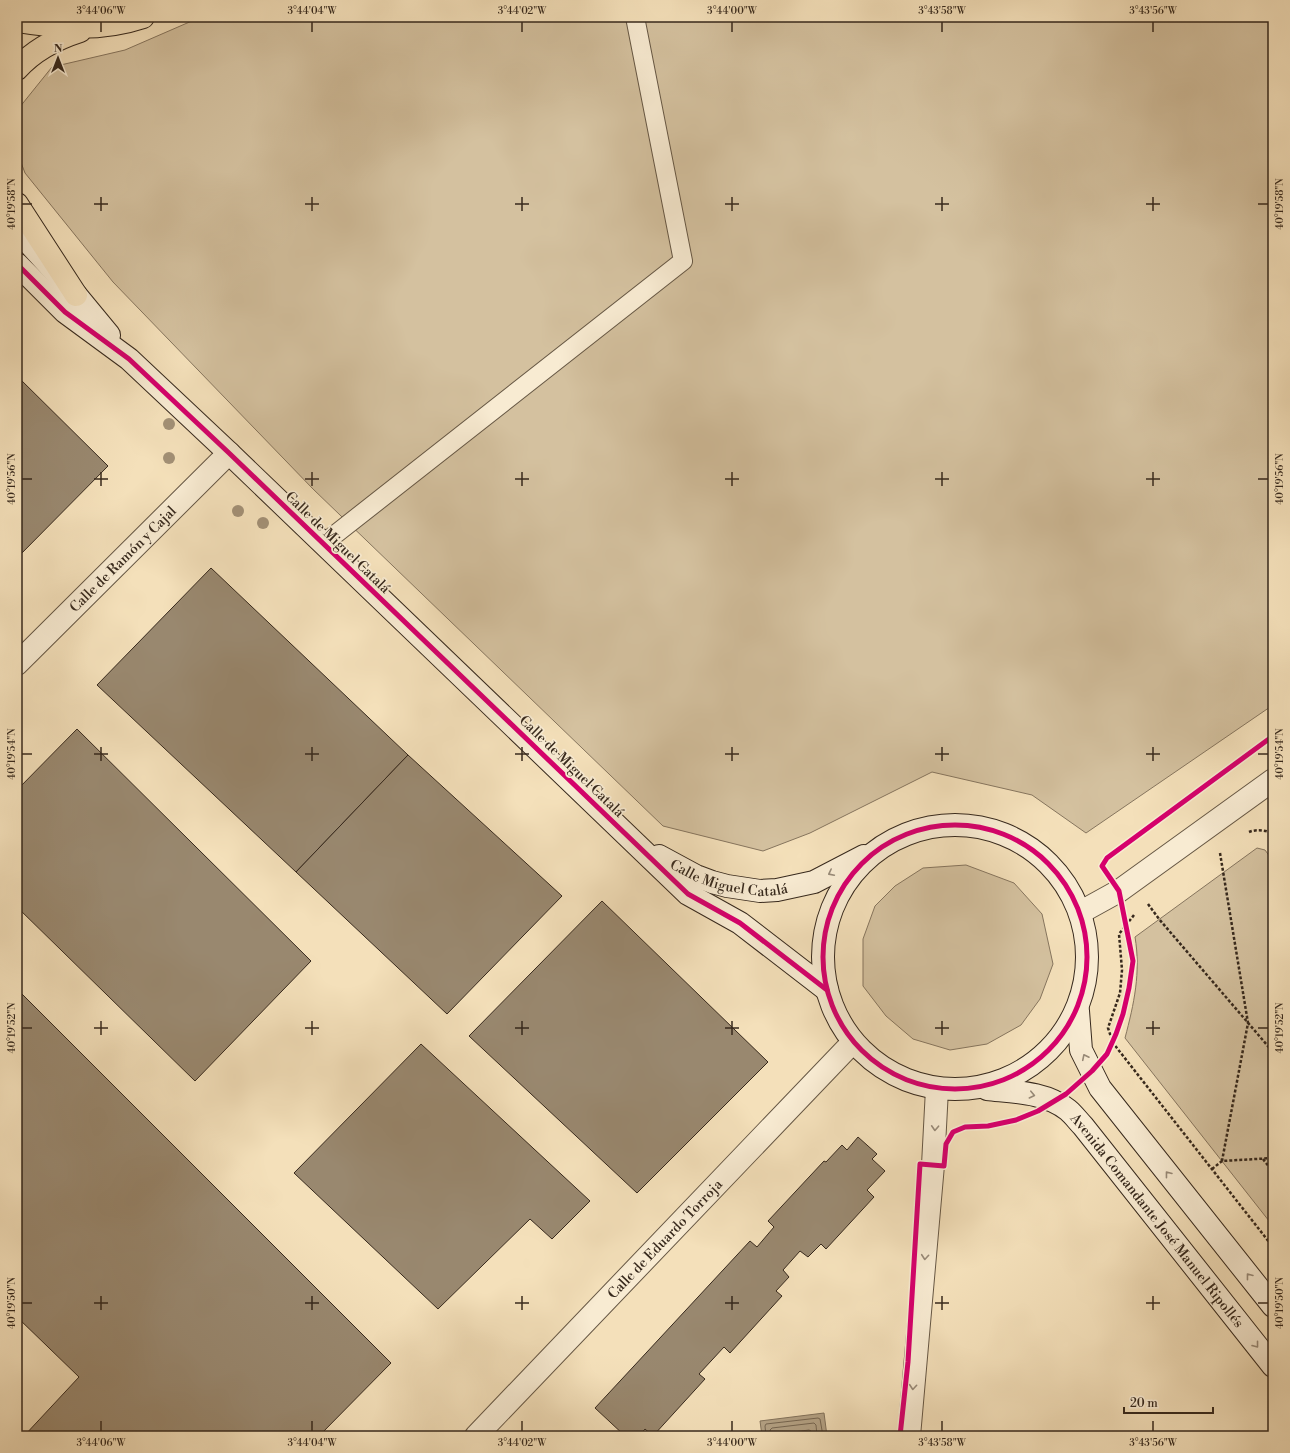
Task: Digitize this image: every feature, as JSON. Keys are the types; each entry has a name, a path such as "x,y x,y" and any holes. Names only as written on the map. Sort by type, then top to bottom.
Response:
{"highway":[{"path":"17,21 69,28 111,25 143,17"},
{"path":"17,69 30,56 48,43 90,27"},
{"path":"17,204 76,295"}],"street":[{"path":"17,230 76,295 129,359"},
{"name":"Calle de Miguel Catalá","path":"17,264 65,312 129,359 637,844"},
{"name":"Calle de Ramón y Cajal","path":"17,664 229,453"},
{"path":"1081,912 1119,891 1271,785"},
{"path":"1078,1011 1041,1060 1008,1079 980,1088 937,1089 897,1076 854,1042 838,1019 827,990 823,947 834,904 857,868 890,842 920,830 965,825 1011,837 1050,864 1081,912 1088,966 1078,1011 1081,1050 1100,1088 1273,1306"},
{"name":"Calle Miguel Catalá","path":"637,844 696,876 712,882 727,886 760,890 777,890 814,882 890,842"},
{"name":"Calle Miguel Catalá","path":"637,844 688,894 740,923 827,990"},
{"name":"Calle de Eduardo Torroja","path":"476,1436 854,1042"},
{"name":"Avenida Comandante José Manuel Ripollés","path":"980,1088 1032,1094 1054,1102 1068,1110 1083,1126 1273,1366"},
{"path":"909,1436 933,1166 937,1089"}],"lane":[{"path":"323,544 683,260 634,17"}],"path":[{"path":"1247,833 1254,830 1273,834"},
{"path":"1214,858 1225,849"},
{"path":"1220,854 1248,1023 1222,1161"},
{"path":"1119,891 1128,931"},
{"path":"1142,908 1154,900"},
{"path":"1148,904 1158,919 1273,1052"},
{"path":"1137,911 1119,934 1122,970 1120,993 1108,1028 1113,1043 1273,1247"},
{"path":"1092,1071 1107,1054 1116,1034"},
{"path":"1212,1169 1222,1161 1273,1158"},
{"path":"1262,1159 1273,1172"}],"shaded area":[{"path":"201,17 1273,17 1273,705 1086,833 1032,795 932,772 810,833 763,851 663,826 313,489 113,282 25,173 17,152 17,118 19,108 52,67 125,50"},
{"path":"1257,848 1265,850 1273,861 1273,1226 1125,1038 1136,988 1137,950 1135,937"},
{"path":"966,865 1014,883 1042,914 1053,964 1040,999 1021,1025 987,1044 950,1050 913,1039 886,1016 863,986 863,939 875,906 895,886 923,868"}],"water":[{"path":"824,1413 827,1436 762,1436 760,1421"}],"building":[{"path":"17,376 108,466 17,558"},
{"path":"211,568 408,755 296,872 97,685"},
{"path":"77,729 311,961 195,1081 17,907 17,790"},
{"path":"408,755 562,896 447,1014 296,872"},
{"path":"602,901 768,1062 637,1193 469,1036"},
{"path":"17,989 391,1363 319,1436 24,1436 79,1377 17,1317"},
{"path":"421,1044 590,1201 552,1239 530,1219 438,1309 294,1173"},
{"path":"858,1137 877,1154 872,1159 885,1171 867,1190 874,1197 826,1249 821,1244 808,1257 800,1251 783,1270 789,1277 776,1291 782,1296 730,1353 724,1347 699,1374 705,1379 653,1436 645,1429 639,1436 625,1436 595,1408 750,1241 757,1247 774,1227 768,1221 824,1161 826,1162 842,1145 847,1150"}],"cycle path":[{"path":"17,264 65,312 129,359 229,453 688,894 740,923 827,990"},
{"path":"900,1436 908,1362 920,1164 944,1166 946,1144 953,1132 965,1127 988,1126 1016,1120 1038,1111 1066,1094 1092,1071 1107,1054 1123,1014 1133,961 1119,891 1102,866 1107,858 1273,736"},
{"path":"955,825 981,828 1005,835 1028,848 1048,864 1064,884 1077,907 1084,931 1087,957 1084,983 1077,1007 1064,1030 1048,1050 1028,1066 1005,1079 981,1086 955,1089 929,1086 905,1079 882,1066 862,1050 846,1030 833,1007 826,983 823,957 826,931 833,907 846,884 862,864 882,848 905,835 929,828 955,825"}]}
